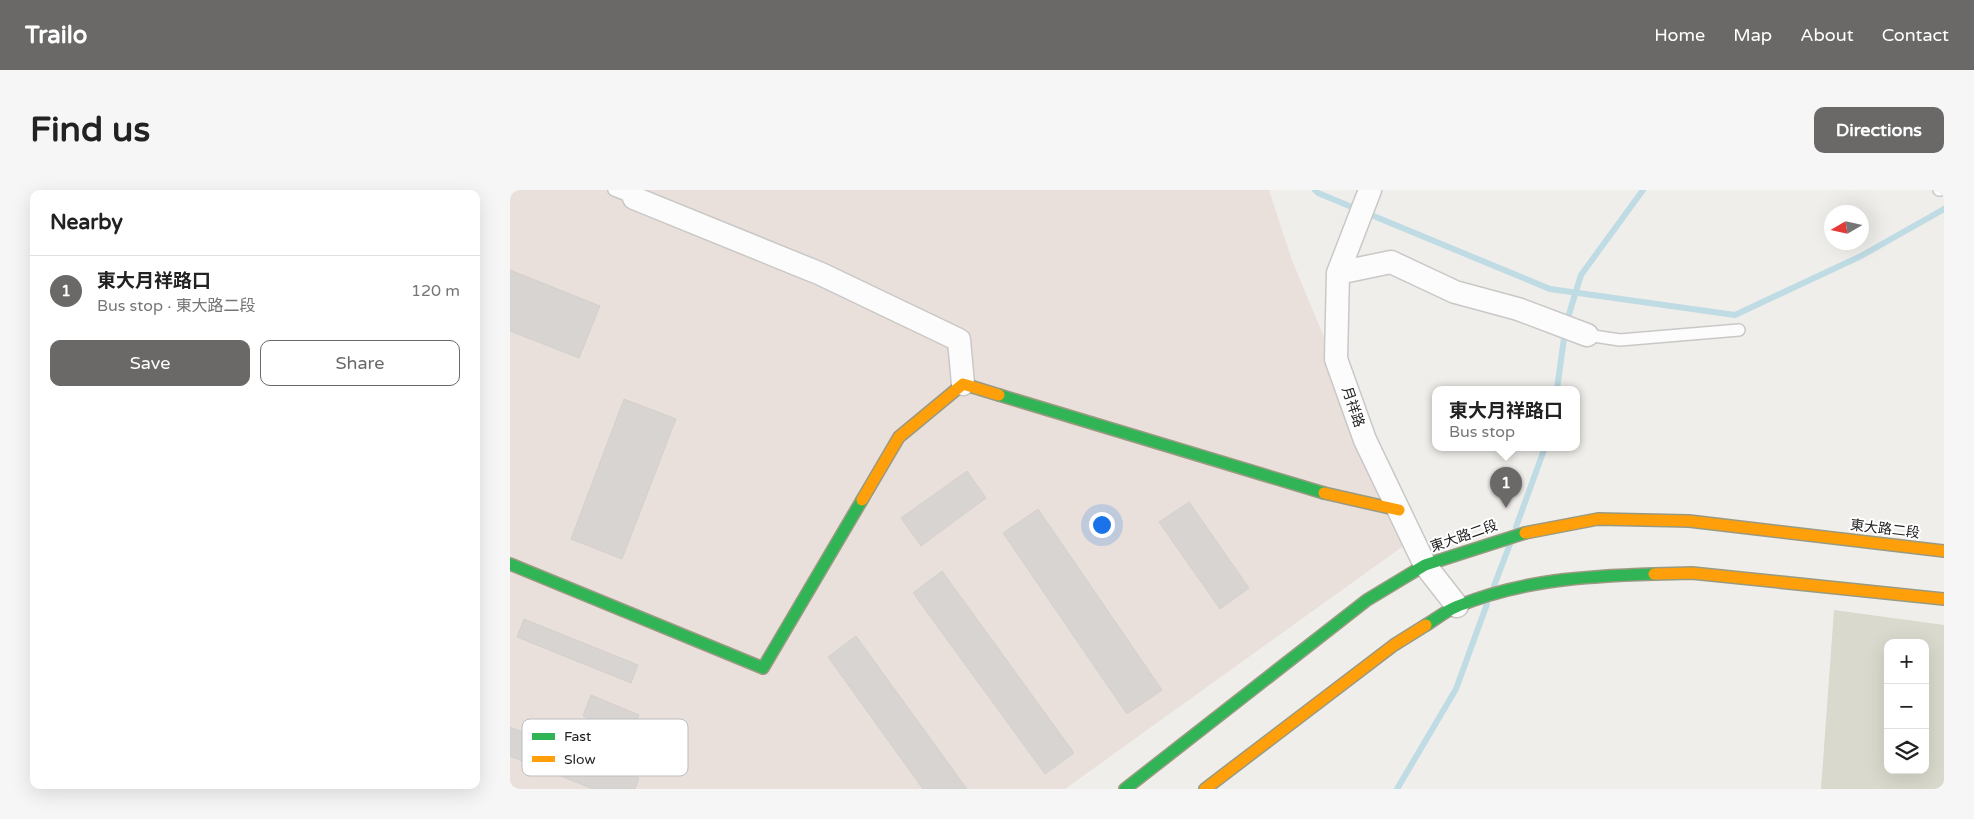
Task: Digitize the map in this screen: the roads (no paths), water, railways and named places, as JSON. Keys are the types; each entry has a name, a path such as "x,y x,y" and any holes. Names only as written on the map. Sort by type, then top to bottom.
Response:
{"street":[{"path":"629,193 821,274 959,340 963,384"},
{"name":"月祥路","path":"1364,205 1338,273 1336,359 1364,440 1425,565 1457,606"},
{"path":"1338,273 1390,262 1455,292 1518,309 1587,335"},
{"path":"963,384 1314,491 1399,510"},
{"path":"510,564 763,668 899,437 963,384"},
{"name":"東大路二段","path":"1125,789 1367,600 1425,565 1513,535 1598,519 1689,521 1944,550"},
{"path":"1205,789 1394,645 1457,606 1530,584 1583,576 1692,573 1944,599"}],"lane":[{"path":"1587,335 1620,340 1739,330"}],"waterway":[{"path":"1315,190 1318,193 1550,289 1735,315 1861,256 1944,209"},
{"path":"1557,386 1566,324 1581,275 1643,190"},
{"path":"1516,527 1544,451"},
{"path":"1494,586 1510,544"},
{"path":"1397,789 1456,689 1487,604"}],"place":[{"name":"東大月祥路口","path":"1506,508"}]}
